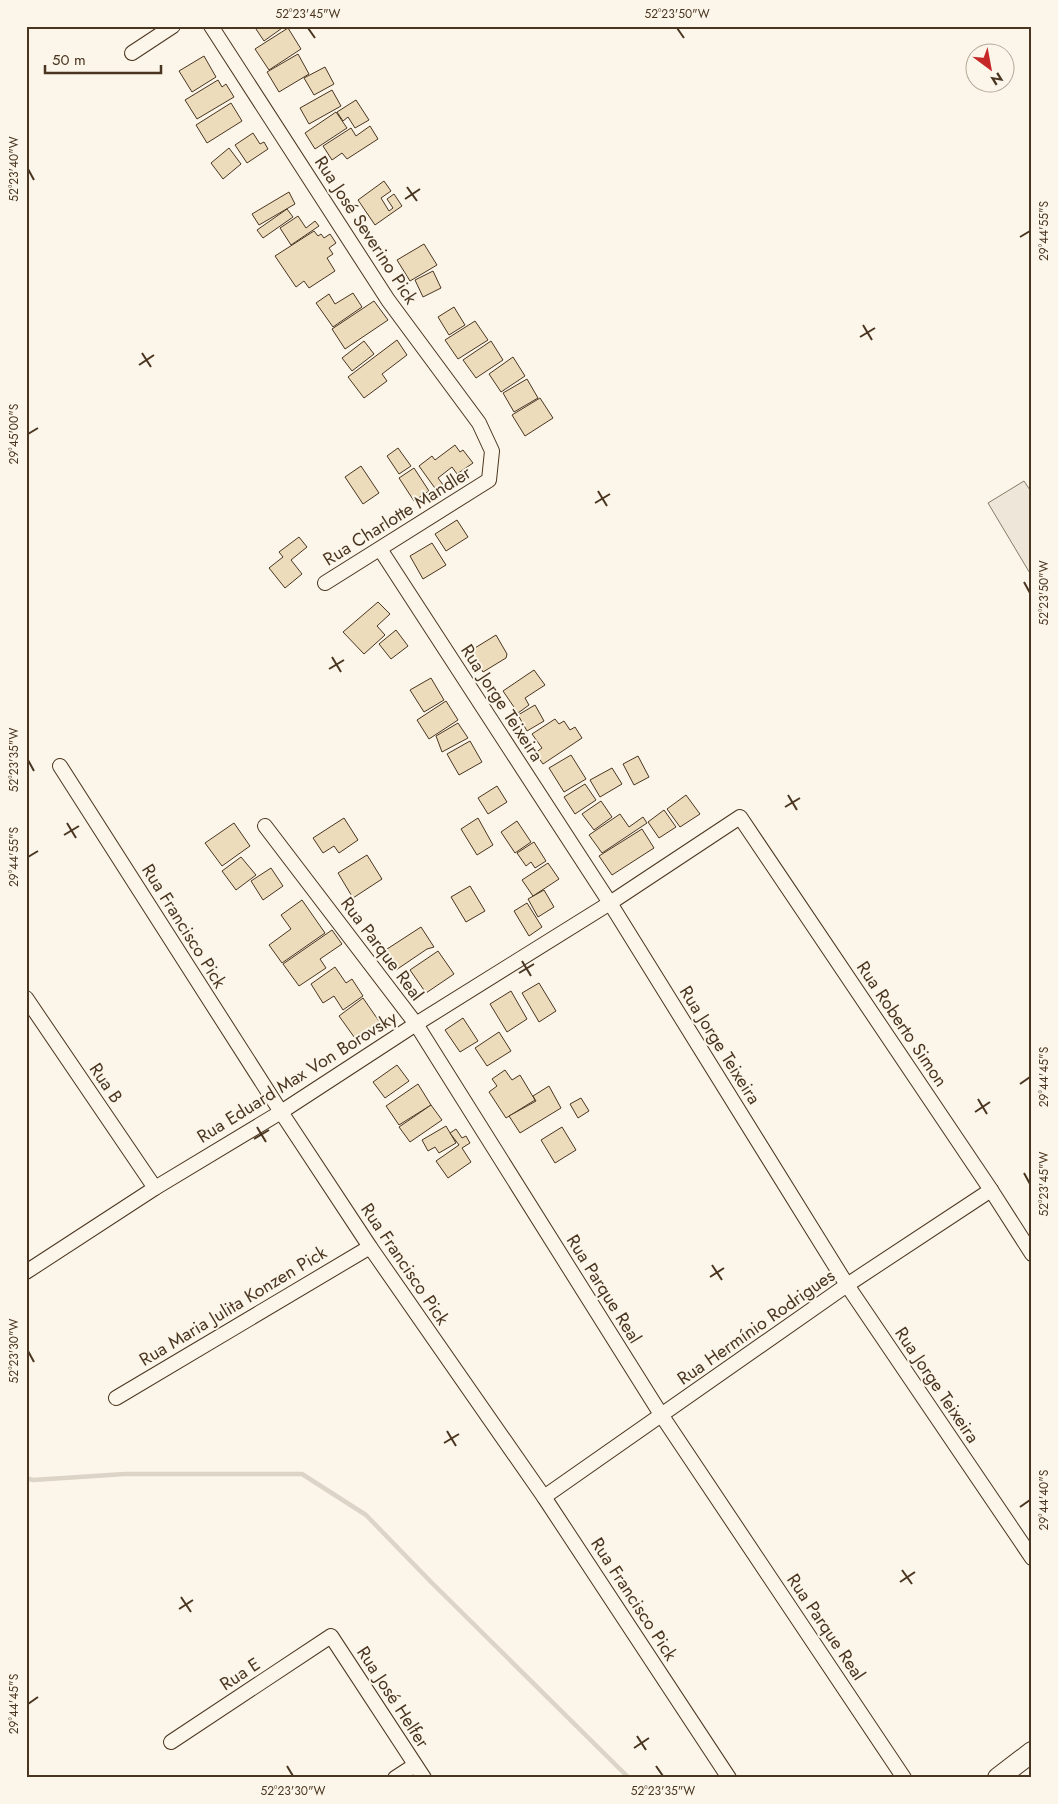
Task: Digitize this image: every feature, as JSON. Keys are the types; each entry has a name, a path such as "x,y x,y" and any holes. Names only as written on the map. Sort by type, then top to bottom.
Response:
{"main road":[{"path":"998,1778 1032,1752"}],"street":[{"path":"132,53 173,26"},
{"name":"Rua José Severino Pick","path":"211,26 388,300 479,423 492,451"},
{"name":"Rua Charlotte Mandler","path":"325,584 489,480 492,451"},
{"name":"Rua Jorge Teixeira","path":"380,549 610,903 847,1285 1032,1558"},
{"name":"Rua Francisco Pick","path":"60,766 281,1112 370,1247 544,1497 730,1778"},
{"name":"Rua Eduard Max Von Borovsky","path":"26,1272 155,1188 281,1112 416,1024 610,903 740,817"},
{"name":"Rua Roberto Simon","path":"740,817 1032,1254"},
{"name":"Rua Parque Real","path":"265,826 416,1024 662,1416 904,1778"},
{"name":"Rua B","path":"26,998 155,1188"},
{"name":"Rua Hermínio Rodrigues","path":"544,1497 847,1285 991,1190"},
{"name":"Rua Maria Julita Konzen Pick","path":"116,1398 370,1247"},
{"name":"Rua E","path":"171,1742 331,1636"},
{"name":"Rua José Helfer","path":"331,1636 424,1778"},
{"path":"395,1778 415,1765"}],"shaded area":[{"path":"1024,481 1032,493 1031,575 988,503"}],"building":[{"path":"254,26 285,26 264,41"},
{"path":"288,28 301,49 269,70 255,49"},
{"path":"298,54 309,74 279,92 267,72"},
{"path":"204,56 216,77 192,92 179,71"},
{"path":"325,67 334,84 314,95 304,78"},
{"path":"218,80 222,87 226,84 234,97 197,119 185,100"},
{"path":"332,90 341,106 309,124 300,108"},
{"path":"356,100 369,120 355,128 348,117 343,121 337,112"},
{"path":"231,103 242,121 207,143 196,125"},
{"path":"336,112 347,128 315,149 305,133"},
{"path":"370,126 378,139 347,159 342,153 332,160 323,146 351,128 356,136"},
{"path":"253,133 260,144 264,142 268,149 247,163 235,145"},
{"path":"229,148 241,164 223,179 211,163"},
{"path":"384,181 391,191 381,198 389,211 393,208 387,199 394,194 402,206 375,225 358,200"},
{"path":"289,192 295,204 259,225 252,214"},
{"path":"287,209 293,217 263,238 257,230"},
{"path":"298,216 306,228 315,221 319,226 291,245 280,228"},
{"path":"314,231 318,236 321,234 324,238 330,234 336,243 329,248 333,254 327,258 335,271 309,288 304,281 296,287 275,256"},
{"path":"424,244 437,265 410,281 397,260"},
{"path":"433,271 441,288 423,297 415,280"},
{"path":"353,293 362,307 333,327 316,303 329,294 335,304"},
{"path":"374,301 388,320 345,349 332,329"},
{"path":"454,307 465,325 449,335 438,317"},
{"path":"475,321 488,340 458,359 445,340"},
{"path":"397,340 407,355 382,374 387,381 364,398 348,377"},
{"path":"364,341 374,354 352,371 342,358"},
{"path":"491,341 503,360 476,378 463,360"},
{"path":"513,357 525,376 501,392 489,374"},
{"path":"527,379 538,398 514,412 503,393"},
{"path":"540,398 553,418 525,436 512,415"},
{"path":"455,445 460,452 463,450 473,463 457,474 452,467 438,478 444,486 437,491 419,466 432,456 435,460"},
{"path":"398,448 411,466 399,474 387,456"},
{"path":"361,466 379,493 363,504 345,477"},
{"path":"414,468 429,491 414,501 399,478"},
{"path":"457,520 468,537 446,551 435,534"},
{"path":"299,537 307,547 291,560 302,574 285,588 269,568 283,557 279,552"},
{"path":"432,543 446,565 423,579 410,556"},
{"path":"378,602 390,614 377,626 385,635 364,654 343,632"},
{"path":"396,630 408,646 391,659 379,644"},
{"path":"496,635 507,654 506,658 483,672 470,651"},
{"path":"534,670 545,685 525,698 529,705 518,713 503,691"},
{"path":"431,678 444,700 424,712 410,690"},
{"path":"446,701 458,720 429,739 417,720"},
{"path":"535,705 544,721 527,731 518,715"},
{"path":"555,719 559,724 564,721 570,730 575,727 582,738 543,764 535,753 542,748 532,734"},
{"path":"458,723 468,738 442,752 436,736"},
{"path":"470,741 482,762 459,775 447,754"},
{"path":"571,755 586,779 564,792 549,768"},
{"path":"638,756 649,777 634,785 623,764"},
{"path":"612,768 622,784 600,797 590,780"},
{"path":"585,784 596,800 575,814 564,797"},
{"path":"497,786 507,802 488,814 478,798"},
{"path":"686,795 700,814 680,827 667,809"},
{"path":"601,801 612,817 594,830 582,814"},
{"path":"664,810 676,827 659,838 648,822"},
{"path":"620,814 629,827 643,817 647,823 602,853 589,835"},
{"path":"344,818 358,840 339,853 334,846 323,853 313,838"},
{"path":"478,818 493,845 477,855 461,829"},
{"path":"517,821 531,842 515,853 501,832"},
{"path":"234,823 250,846 222,866 205,843"},
{"path":"642,829 654,848 612,875 599,856"},
{"path":"534,842 546,861 535,868 531,862 526,866 517,853"},
{"path":"367,855 382,879 353,898 338,873"},
{"path":"241,857 256,875 236,890 222,871"},
{"path":"548,863 559,879 533,896 522,880"},
{"path":"271,868 283,886 263,900 251,881"},
{"path":"470,886 485,911 466,922 451,897"},
{"path":"544,890 554,907 538,917 528,899"},
{"path":"302,900 325,933 282,963 269,945 291,929 281,915"},
{"path":"527,903 542,927 529,936 514,911"},
{"path":"421,927 434,947 427,949 396,970 384,951"},
{"path":"332,930 342,944 320,959 326,968 299,986 283,964"},
{"path":"438,951 454,974 426,993 410,970"},
{"path":"335,967 346,983 352,979 363,996 343,1010 334,996 323,1003 311,984"},
{"path":"539,983 556,1011 539,1022 522,993"},
{"path":"511,991 527,1019 507,1032 490,1004"},
{"path":"363,998 381,1024 357,1041 339,1016"},
{"path":"463,1018 478,1041 460,1052 445,1030"},
{"path":"499,1032 511,1051 487,1066 475,1048"},
{"path":"397,1065 409,1081 385,1098 373,1082"},
{"path":"505,1070 512,1080 520,1075 535,1100 506,1118 489,1092 497,1086 492,1079"},
{"path":"418,1084 431,1105 399,1125 386,1106"},
{"path":"549,1086 561,1108 520,1133 509,1116 536,1101 533,1096"},
{"path":"581,1098 589,1111 578,1118 570,1104"},
{"path":"431,1105 442,1120 410,1142 399,1127"},
{"path":"446,1126 456,1143 439,1153 435,1147 428,1151 422,1140"},
{"path":"562,1127 576,1150 555,1163 541,1140"},
{"path":"456,1129 462,1138 466,1136 470,1143 462,1148 471,1162 448,1178 436,1161 459,1145 450,1133"}],"waterway":[{"path":"26,1478 33,1480 125,1474 302,1474 366,1515 629,1778"}]}
